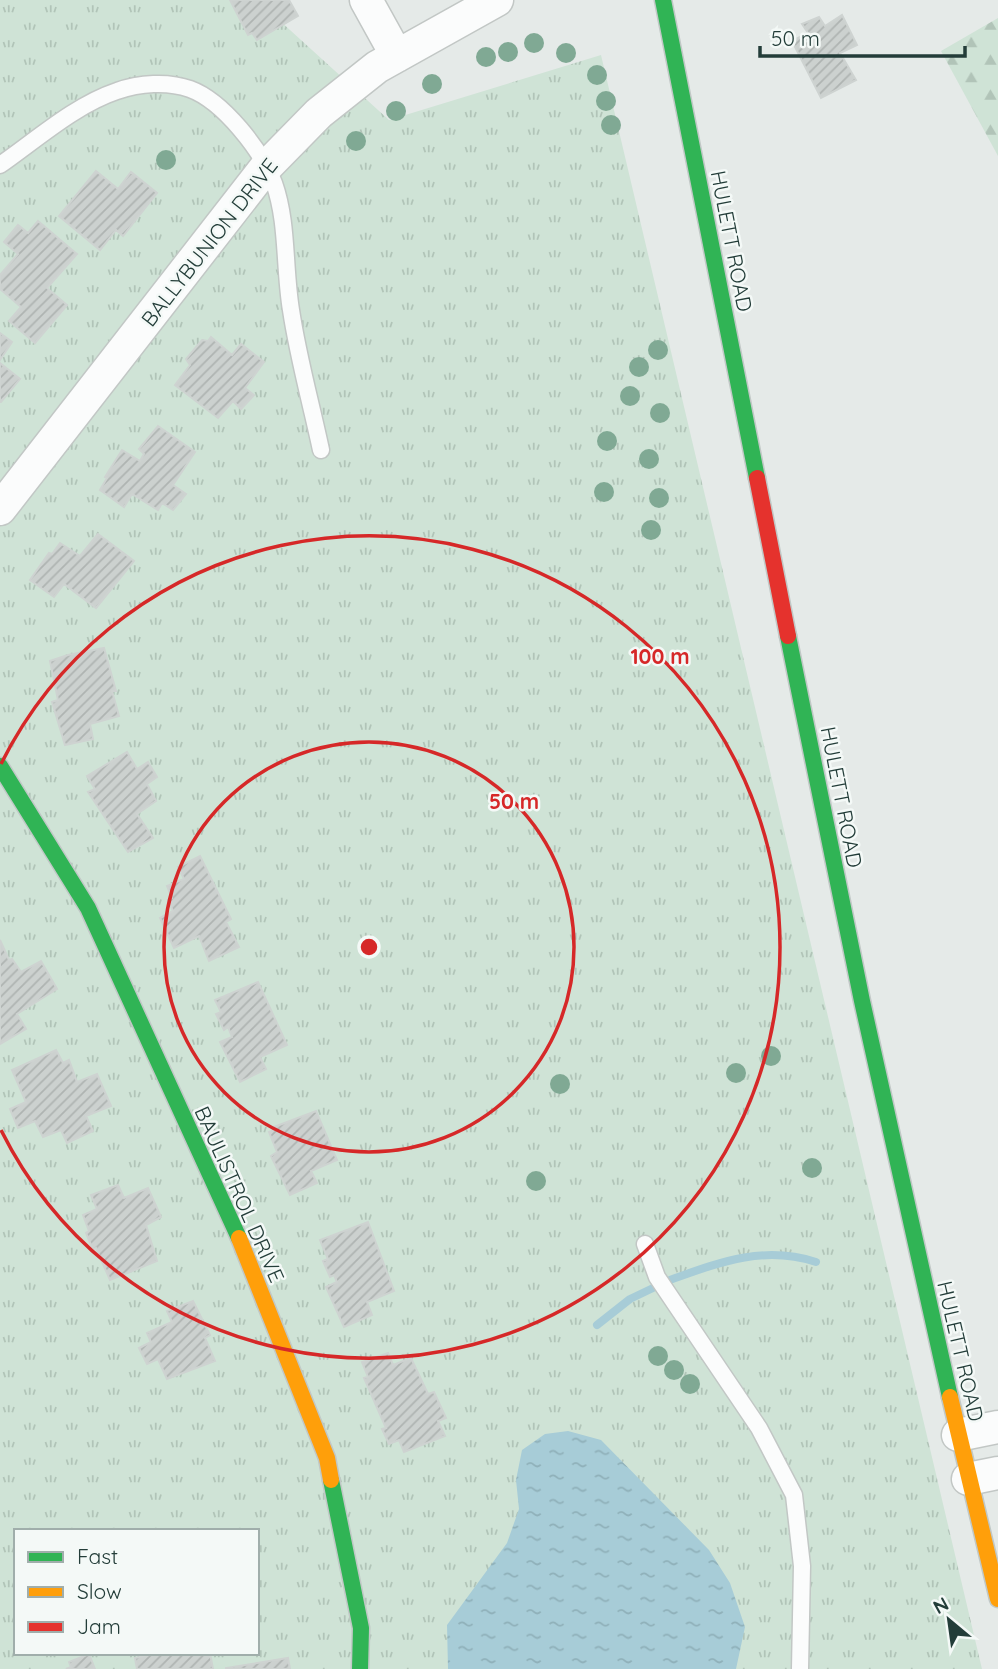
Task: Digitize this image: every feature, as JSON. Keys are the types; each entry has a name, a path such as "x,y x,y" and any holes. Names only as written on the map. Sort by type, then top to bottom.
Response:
{"street":[{"path":"366,0 397,56"},
{"name":"BALLYBUNION DRIVE","path":"0,509 266,167 319,113 377,68 497,0"},
{"name":"HULETT ROAD","path":"663,0 857,980 958,1435 983,1476 998,1599"},
{"name":"BAULISTROL DRIVE","path":"0,766 89,908 232,1221 327,1458 360,1628 360,1669"},
{"path":"958,1435 998,1427"}],"lane":[{"path":"0,165 97,100 117,91 170,84 192,89 209,99 254,145 274,182 280,208 290,308 321,450"},
{"path":"645,1244 657,1277 759,1427 793,1495 802,1566 800,1669"}],"green space":[{"path":"0,0 257,0 389,120 601,55 982,1669 0,1669"},
{"path":"998,18 998,156 941,51"}],"water":[{"path":"568,1431 601,1440 709,1550 730,1583 745,1627 736,1669 448,1669 447,1625 507,1543 519,1509 516,1480 522,1450 545,1434"}],"building":[{"path":"230,0 289,0 298,16 257,40 252,33 248,35"},
{"path":"842,15 857,45 840,53 856,80 821,98 792,41 808,33 802,24 819,17 825,26"},
{"path":"96,171 118,189 131,172 157,193 123,236 116,230 100,250 59,216"},
{"path":"38,221 77,254 47,288 67,305 35,343 9,321 21,307 0,289 0,275 18,254 4,242 18,225 28,233"},
{"path":"0,333 12,342 0,360"},
{"path":"211,337 232,355 241,344 264,362 245,388 254,395 241,409 233,401 218,418 175,385 190,365 186,359 202,340 208,341"},
{"path":"0,363 20,379 1,402 0,402"},
{"path":"158,426 195,452 173,485 186,494 173,510 162,503 158,510 132,494 124,507 100,490 107,478 105,477 122,450 140,461 144,454 139,449"},
{"path":"98,534 134,561 96,608 64,584 54,597 30,580 49,553 52,554 60,543 80,556"},
{"path":"104,648 116,691 112,691 119,716 90,724 93,739 65,745 52,702 58,700 50,661"},
{"path":"127,752 137,769 148,762 157,777 147,784 156,801 137,814 153,838 128,852 88,792 95,789 87,776"},
{"path":"200,856 231,919 226,922 239,947 209,961 199,936 174,948 160,918 173,911 168,900 172,898 167,886 184,879 178,867"},
{"path":"0,940 9,960 12,959 21,972 41,961 57,989 17,1014 26,1029 0,1044"},
{"path":"258,982 287,1045 260,1057 266,1069 240,1082 220,1042 232,1037 228,1027 224,1030 216,1014 221,1012 215,1000"},
{"path":"56,1050 63,1063 69,1060 77,1082 97,1074 111,1106 86,1116 93,1131 67,1143 61,1130 43,1137 35,1121 18,1128 10,1109 26,1102 12,1070"},
{"path":"316,1111 337,1160 311,1171 317,1183 290,1195 271,1156 277,1152 269,1132 276,1129 274,1127"},
{"path":"118,1185 124,1198 148,1188 161,1217 146,1225 157,1261 110,1280 96,1248 93,1250 83,1215 97,1209 91,1195"},
{"path":"368,1222 394,1291 367,1302 372,1315 344,1327 326,1287 337,1282 334,1275 330,1277 323,1261 328,1259 320,1240"},
{"path":"193,1301 210,1335 205,1338 215,1361 167,1379 158,1359 147,1364 139,1348 151,1342 147,1333 172,1322 167,1311"},
{"path":"388,1353 393,1365 411,1358 428,1394 434,1392 446,1418 438,1421 445,1436 404,1452 399,1440 389,1444 382,1429 386,1428 364,1378 368,1377 362,1362"},
{"path":"89,1655 95,1669 66,1669 71,1667 69,1662"},
{"path":"149,1655 210,1655 213,1669 137,1669 135,1658"},
{"path":"288,1658 290,1669 226,1669 226,1668"}],"waterway":[{"path":"670,1280 724,1262 760,1255 797,1257 816,1262"},
{"path":"597,1325 630,1299 653,1288"}],"traffic: fast":[{"path":"663,0 757,478"},
{"path":"788,636 862,1001 950,1397"},
{"path":"0,766 88,908 239,1238"},
{"path":"331,1480 361,1628 360,1669"}],"traffic: slow":[{"path":"239,1238 327,1458 331,1480"},
{"path":"950,1397 998,1599"}],"traffic: jam":[{"path":"757,478 788,636"}]}
